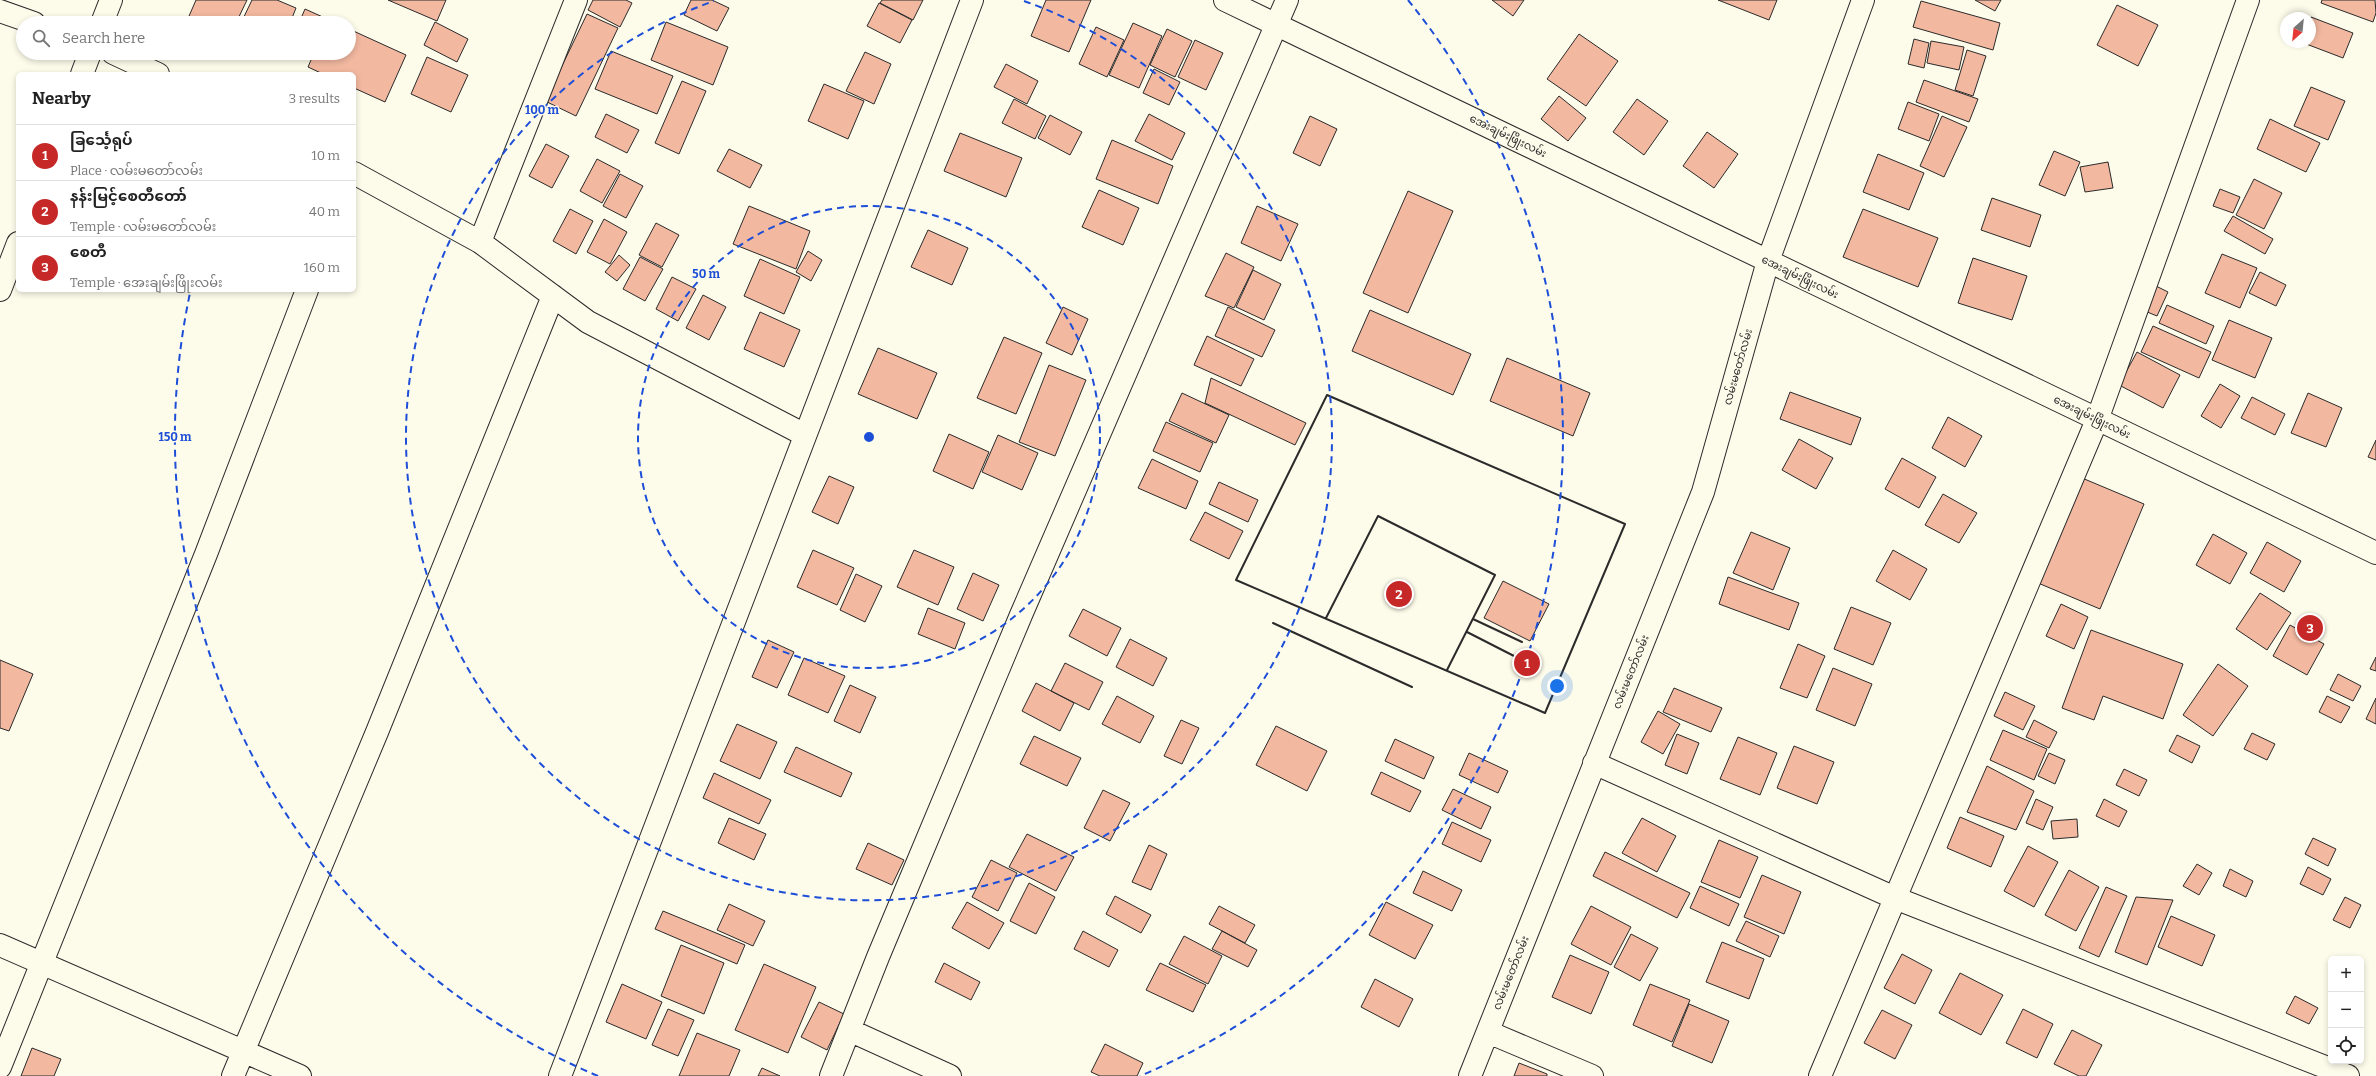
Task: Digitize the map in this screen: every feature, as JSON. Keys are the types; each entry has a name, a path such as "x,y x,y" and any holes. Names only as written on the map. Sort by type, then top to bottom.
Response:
{"main road":[{"path":"105,16 111,0"},
{"path":"480,242 576,0"},
{"path":"560,1076 972,0"},
{"name":"အေးချမ်းဖြိုးလမ်း","path":"1225,0 2376,553"},
{"path":"831,1076 1021,615 1286,0"},
{"name":"လမ်းမတော်လမ်း","path":"1470,1076 1703,492 1768,261 1862,0"},
{"path":"1820,1076 2097,420 2248,0"},
{"path":"0,11 16,17"},
{"path":"83,72 87,60"},
{"path":"128,60 154,72"},
{"path":"356,174 480,242 588,322 805,435"},
{"path":"0,290 16,248"},
{"path":"0,1067 40,963 206,554 306,292"},
{"path":"233,1076 377,732 553,296"},
{"path":"1594,763 1895,898 2348,1076"},
{"path":"0,945 300,1076"},
{"path":"849,1030 950,1076"},
{"path":"1488,1032 1592,1076"}],"building":[{"path":"196,0 247,0 239,16 189,16"},
{"path":"252,0 277,0 296,8 293,16 244,16"},
{"path":"388,0 446,0 437,21"},
{"path":"593,0 626,0 632,3 620,27 588,10"},
{"path":"691,0 712,0 729,8 717,31 684,15"},
{"path":"882,0 923,0 913,20 880,3"},
{"path":"1046,0 1091,0 1069,52 1031,36"},
{"path":"1492,0 1524,0 1513,16"},
{"path":"1718,0 1777,0 1769,20"},
{"path":"1975,0 2001,0 1995,11"},
{"path":"2322,0 2375,0 2376,13 2373,22 2321,3"},
{"path":"1921,1 2000,23 1993,50 1913,27"},
{"path":"879,3 912,20 900,43 867,26"},
{"path":"2117,5 2158,25 2138,66 2097,45"},
{"path":"305,9 320,16 302,16"},
{"path":"587,14 618,28 576,116 545,101"},
{"path":"2316,19 2353,33 2343,58 2316,48"},
{"path":"435,22 468,39 457,62 424,45"},
{"path":"666,22 728,47 713,85 651,60"},
{"path":"1133,23 1162,36 1139,88 1109,75"},
{"path":"1096,27 1124,40 1107,77 1079,64"},
{"path":"1167,29 1192,41 1175,77 1150,65"},
{"path":"356,32 406,55 385,102 356,89 356,72 319,72 308,67 311,60 356,60"},
{"path":"1579,34 1618,61 1586,106 1547,79"},
{"path":"1914,39 1929,43 1924,68 1908,64"},
{"path":"1195,40 1223,53 1206,90 1178,77"},
{"path":"1931,41 1964,47 1959,70 1927,63"},
{"path":"1967,50 1986,56 1973,96 1955,90"},
{"path":"611,51 673,76 657,114 595,89"},
{"path":"865,52 891,64 874,104 846,91"},
{"path":"427,57 468,75 451,112 411,94"},
{"path":"1006,64 1038,81 1027,104 994,87"},
{"path":"1154,69 1180,82 1169,105 1143,93"},
{"path":"1924,80 1978,99 1969,122 1916,102"},
{"path":"682,81 706,91 679,154 655,143"},
{"path":"824,84 864,101 848,139 808,121"},
{"path":"2311,87 2345,101 2328,140 2294,126"},
{"path":"1559,96 1586,118 1568,141 1541,119"},
{"path":"1014,99 1046,116 1035,139 1002,123"},
{"path":"1637,99 1668,121 1644,155 1613,132"},
{"path":"1908,102 1939,114 1929,141 1898,129"},
{"path":"606,114 639,130 627,153 595,137"},
{"path":"1149,114 1185,133 1172,160 1135,141"},
{"path":"1050,115 1082,132 1070,155 1038,138"},
{"path":"1310,116 1337,129 1320,166 1293,153"},
{"path":"1942,116 1967,127 1944,177 1920,166"},
{"path":"2270,119 2320,143 2306,172 2257,149"},
{"path":"1707,132 1738,154 1714,188 1683,166"},
{"path":"960,133 1022,158 1006,197 944,171"},
{"path":"1112,140 1173,166 1158,204 1096,179"},
{"path":"546,144 569,156 552,188 529,176"},
{"path":"729,149 762,165 750,188 717,171"},
{"path":"2054,151 2080,162 2065,196 2039,185"},
{"path":"1878,154 1924,173 1909,210 1863,192"},
{"path":"597,159 620,171 602,203 580,191"},
{"path":"2108,162 2113,188 2085,192 2080,167"},
{"path":"620,174 643,186 626,218 603,206"},
{"path":"2254,179 2282,193 2264,229 2236,215"},
{"path":"2220,189 2240,197 2233,213 2213,206"},
{"path":"1099,190 1139,208 1123,245 1082,227"},
{"path":"1408,191 1453,211 1408,313 1363,293"},
{"path":"1992,198 2041,215 2030,247 1981,230"},
{"path":"749,206 810,231 796,269 733,244"},
{"path":"1257,206 1298,224 1281,261 1241,243"},
{"path":"570,209 593,221 576,254 553,241"},
{"path":"1863,209 1938,238 1918,287 1843,257"},
{"path":"2233,216 2273,239 2265,254 2224,231"},
{"path":"604,219 627,232 610,264 587,252"},
{"path":"656,223 679,235 662,267 639,255"},
{"path":"928,230 968,248 952,285 911,267"},
{"path":"808,251 822,260 811,281 796,272"},
{"path":"1226,253 1254,267 1234,308 1205,296"},
{"path":"2222,254 2257,268 2240,308 2205,293"},
{"path":"619,255 630,265 617,281 605,272"},
{"path":"640,257 663,269 645,301 623,289"},
{"path":"1973,258 2027,276 2012,320 1958,303"},
{"path":"760,259 800,277 784,314 744,296"},
{"path":"1253,270 1281,284 1264,320 1236,307"},
{"path":"2260,272 2286,285 2276,306 2249,293"},
{"path":"672,277 696,289 678,321 656,309"},
{"path":"2152,284 2168,292 2157,316 2140,309"},
{"path":"703,295 726,307 709,340 686,328"},
{"path":"2167,305 2214,326 2206,344 2159,323"},
{"path":"1063,307 1088,319 1072,355 1046,343"},
{"path":"1228,307 1275,330 1262,357 1215,336"},
{"path":"1370,310 1471,354 1453,395 1352,351"},
{"path":"760,312 800,330 784,367 744,349"},
{"path":"2229,320 2272,338 2255,378 2212,360"},
{"path":"2153,326 2211,352 2199,378 2141,352"},
{"path":"1207,336 1254,359 1241,386 1194,365"},
{"path":"1004,337 1042,353 1016,414 977,398"},
{"path":"878,348 937,373 917,419 858,394"},
{"path":"2137,352 2180,375 2163,408 2119,385"},
{"path":"1507,358 1590,393 1573,436 1490,401"},
{"path":"1049,365 1086,380 1055,456 1019,442"},
{"path":"1211,378 1306,423 1295,445 1205,403"},
{"path":"2220,384 2240,396 2221,428 2201,416"},
{"path":"1790,392 1861,418 1851,445 1780,419"},
{"path":"1182,393 1229,415 1216,443 1169,421"},
{"path":"2308,393 2342,408 2326,447 2291,433"},
{"path":"2252,397 2285,414 2275,435 2241,418"},
{"path":"1948,417 1982,436 1965,467 1932,448"},
{"path":"1166,422 1213,443 1200,472 1153,451"},
{"path":"949,434 989,452 973,489 933,471"},
{"path":"998,435 1038,453 1022,490 982,472"},
{"path":"1799,439 1833,458 1816,489 1782,470"},
{"path":"2376,440 2376,460 2368,457"},
{"path":"1902,458 1936,477 1919,508 1885,489"},
{"path":"1152,459 1198,481 1186,509 1138,488"},
{"path":"829,476 854,487 838,524 812,512"},
{"path":"2082,478 2144,504 2100,609 2038,583"},
{"path":"1219,482 1258,500 1248,522 1209,504"},
{"path":"1943,494 1977,513 1959,543 1925,525"},
{"path":"1205,512 1243,531 1229,559 1190,540"},
{"path":"1751,532 1790,548 1773,590 1733,573"},
{"path":"2213,534 2247,553 2230,584 2196,565"},
{"path":"2267,542 2301,561 2284,592 2250,573"},
{"path":"813,550 854,568 837,605 797,587"},
{"path":"914,550 954,567 938,605 897,587"},
{"path":"1893,550 1927,569 1910,600 1876,581"},
{"path":"973,573 999,585 983,621 957,609"},
{"path":"856,574 882,586 865,622 840,610"},
{"path":"1728,577 1799,603 1789,630 1719,604"},
{"path":"1503,581 1549,604 1530,641 1484,618"},
{"path":"2260,593 2291,613 2267,650 2236,629"},
{"path":"2061,604 2088,617 2074,649 2046,636"},
{"path":"1851,607 1891,623 1873,665 1834,649"},
{"path":"928,608 965,623 955,649 918,634"},
{"path":"1083,609 1121,628 1107,656 1069,636"},
{"path":"2290,625 2324,644 2307,675 2273,656"},
{"path":"2091,630 2183,664 2163,719 2103,696 2094,720 2062,708"},
{"path":"1130,639 1167,658 1153,686 1116,667"},
{"path":"768,640 794,652 777,688 752,677"},
{"path":"1798,644 1825,656 1807,698 1780,688"},
{"path":"2376,657 2376,671 2370,669"},
{"path":"804,658 845,676 828,713 788,695"},
{"path":"0,660 33,674 9,731 0,728"},
{"path":"1065,663 1103,682 1089,710 1051,691"},
{"path":"2218,664 2248,686 2213,736 2183,715"},
{"path":"1833,668 1872,684 1855,726 1816,710"},
{"path":"2338,674 2361,686 2353,701 2330,690"},
{"path":"1036,683 1074,703 1060,731 1022,711"},
{"path":"850,685 876,697 860,733 834,721"},
{"path":"1674,688 1722,708 1711,732 1663,712"},
{"path":"2005,692 2035,706 2023,730 1994,716"},
{"path":"1117,696 1154,716 1140,743 1102,724"},
{"path":"2327,696 2350,707 2341,723 2319,712"},
{"path":"2376,698 2376,724 2366,719"},
{"path":"1658,711 1680,724 1663,754 1641,742"},
{"path":"1181,720 1199,728 1182,764 1164,756"},
{"path":"2034,720 2057,732 2049,748 2026,737"},
{"path":"737,724 777,742 760,779 720,761"},
{"path":"1276,726 1327,751 1307,791 1256,765"},
{"path":"2003,730 2047,749 2034,780 1990,760"},
{"path":"2252,733 2275,744 2267,760 2244,749"},
{"path":"1677,734 1699,743 1687,774 1665,765"},
{"path":"2177,735 2200,746 2192,763 2169,751"},
{"path":"1034,736 1081,758 1067,786 1020,764"},
{"path":"1738,737 1777,753 1760,795 1720,779"},
{"path":"1395,739 1434,757 1424,779 1385,761"},
{"path":"1794,746 1834,762 1817,804 1777,788"},
{"path":"796,747 852,773 841,797 784,772"},
{"path":"1469,753 1508,771 1498,793 1459,775"},
{"path":"2049,753 2065,760 2055,784 2038,776"},
{"path":"1987,766 2034,791 2016,830 1967,812"},
{"path":"2124,769 2147,780 2139,796 2116,785"},
{"path":"1381,772 1421,791 1410,812 1371,794"},
{"path":"714,773 771,800 759,824 703,798"},
{"path":"1453,789 1491,807 1481,829 1442,810"},
{"path":"1103,790 1130,803 1110,841 1084,828"},
{"path":"2036,799 2053,807 2043,830 2026,823"},
{"path":"2104,799 2127,811 2119,827 2096,816"},
{"path":"1960,817 2004,836 1991,867 1947,848"},
{"path":"729,818 766,834 754,860 718,843"},
{"path":"1642,818 1676,836 1657,872 1622,853"},
{"path":"2077,819 2078,837 2053,839 2051,821"},
{"path":"1452,822 1491,840 1481,862 1442,844"},
{"path":"1027,834 1074,857 1056,891 1009,867"},
{"path":"2313,838 2336,849 2328,866 2305,854"},
{"path":"1719,840 1758,857 1740,898 1701,882"},
{"path":"868,843 904,860 892,885 856,869"},
{"path":"1149,845 1167,854 1151,890 1132,882"},
{"path":"2028,846 2058,862 2034,907 2004,891"},
{"path":"1605,852 1690,893 1677,918 1593,876"},
{"path":"991,860 1017,873 998,911 972,897"},
{"path":"2197,864 2212,873 2199,895 2183,886"},
{"path":"2308,867 2331,879 2323,895 2300,884"},
{"path":"2230,869 2253,881 2246,897 2223,886"},
{"path":"2069,870 2099,887 2076,931 2045,915"},
{"path":"1423,871 1462,890 1452,911 1413,893"},
{"path":"1762,875 1801,892 1784,934 1744,917"},
{"path":"1029,883 1055,897 1036,934 1010,921"},
{"path":"1700,886 1739,904 1729,926 1690,908"},
{"path":"2106,887 2127,896 2099,957 2079,948"},
{"path":"1115,896 1151,915 1141,933 1106,914"},
{"path":"2136,897 2173,900 2147,965 2115,952"},
{"path":"2345,897 2361,905 2350,928 2333,920"},
{"path":"967,902 1004,923 989,949 952,928"},
{"path":"1386,902 1433,925 1415,959 1369,935"},
{"path":"729,904 765,921 753,946 717,930"},
{"path":"1219,906 1255,925 1245,943 1209,924"},
{"path":"1591,906 1631,927 1611,965 1571,944"},
{"path":"663,911 745,945 737,964 655,929"},
{"path":"2171,916 2215,935 2202,966 2158,947"},
{"path":"1746,921 1779,936 1770,957 1736,941"},
{"path":"1083,931 1118,950 1109,967 1074,949"},
{"path":"1222,931 1257,950 1248,967 1212,949"},
{"path":"1631,934 1658,948 1640,981 1614,967"},
{"path":"1184,936 1222,956 1208,984 1169,964"},
{"path":"1722,942 1764,959 1749,999 1706,982"},
{"path":"681,945 724,963 704,1014 661,996"},
{"path":"1902,954 1932,970 1915,1004 1884,988"},
{"path":"1570,955 1609,972 1591,1014 1552,997"},
{"path":"944,963 980,982 971,1000 935,982"},
{"path":"1160,963 1206,985 1193,1012 1146,990"},
{"path":"764,964 816,987 788,1053 735,1030"},
{"path":"1960,973 2003,995 1981,1035 1939,1013"},
{"path":"1375,979 1413,999 1399,1027 1361,1007"},
{"path":"622,984 662,1002 646,1039 606,1022"},
{"path":"1650,984 1690,1000 1672,1042 1633,1025"},
{"path":"2295,996 2318,1008 2309,1024 2286,1013"},
{"path":"819,1002 844,1014 827,1050 801,1037"},
{"path":"1689,1004 1729,1021 1712,1063 1672,1046"},
{"path":"668,1009 694,1020 678,1056 652,1045"},
{"path":"2023,1009 2053,1024 2037,1058 2006,1043"},
{"path":"1882,1010 1912,1025 1895,1059 1864,1043"},
{"path":"2072,1030 2102,1045 2086,1076 2079,1076 2054,1064"},
{"path":"697,1033 740,1050 729,1076 679,1076"},
{"path":"1105,1044 1143,1063 1137,1076 1100,1076 1091,1072"},
{"path":"32,1048 61,1059 54,1076 21,1076"},
{"path":"1519,1063 1547,1074 1547,1076 1514,1076"},
{"path":"762,1068 780,1076 758,1076"}],"wall":[{"path":"1327,395 1625,524 1545,713 1236,580 1327,395"},
{"path":"1326,618 1378,516 1495,575 1447,670"},
{"path":"1473,619 1522,642"},
{"path":"1273,623 1412,687"},
{"path":"1467,632 1514,656"}],"place":[{"name":"နန်းမြင့်စေတီတော်","path":"1399,594"},
{"name":"စေတီ","path":"2310,628"},
{"name":"ခြင်္သေ့ရုပ်","path":"1527,663"}]}
